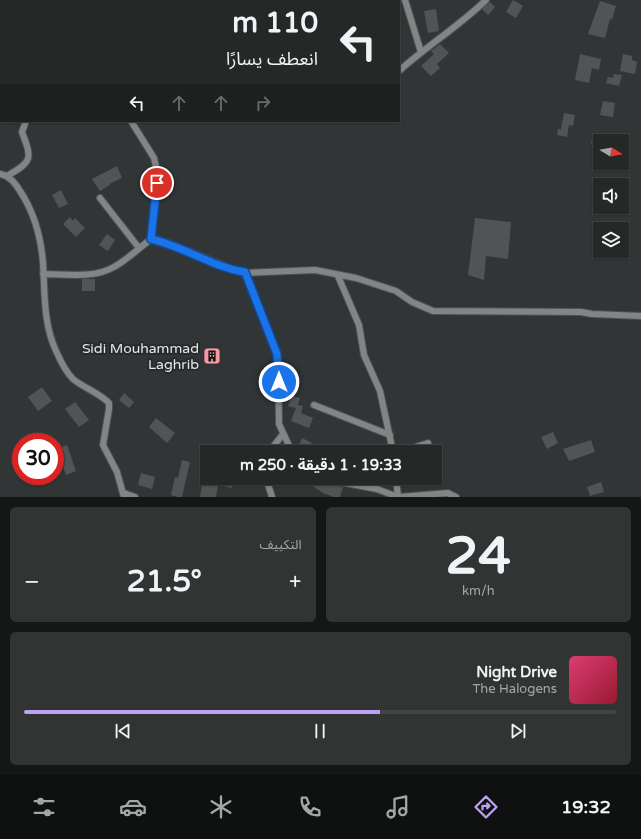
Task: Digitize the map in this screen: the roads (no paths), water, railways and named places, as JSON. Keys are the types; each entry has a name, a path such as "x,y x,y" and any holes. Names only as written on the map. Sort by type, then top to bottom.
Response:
{"street":[{"path":"405,0 421,52"},
{"path":"400,70 421,52 468,17 486,0"},
{"path":"8,176 24,166 28,161 28,148 22,132 26,122"},
{"path":"43,274 98,273 113,268 151,239 157,170 154,158 132,122"},
{"path":"0,174 11,178 24,196 34,219 42,255 44,296 48,326 56,352 68,373 74,380 94,390 108,403 109,409 103,445 117,472 124,495 135,497"},
{"path":"100,198 139,248"},
{"path":"151,239 168,243 227,268 245,272 314,270 338,276 356,278 396,292 412,302 433,311 581,312 592,314 641,316"},
{"path":"245,272 278,358 279,424 288,445"},
{"path":"338,276 358,325 364,355 380,391 392,445"},
{"path":"314,404 390,435"},
{"path":"274,445 283,434"},
{"path":"420,445 428,442"},
{"path":"268,485 272,497"},
{"path":"358,485 377,488 398,497 448,493 456,497"},
{"path":"397,485 398,497"}],"place":[{"name":"Sidi Mouhammad Laghrib","path":"212,356"}]}
